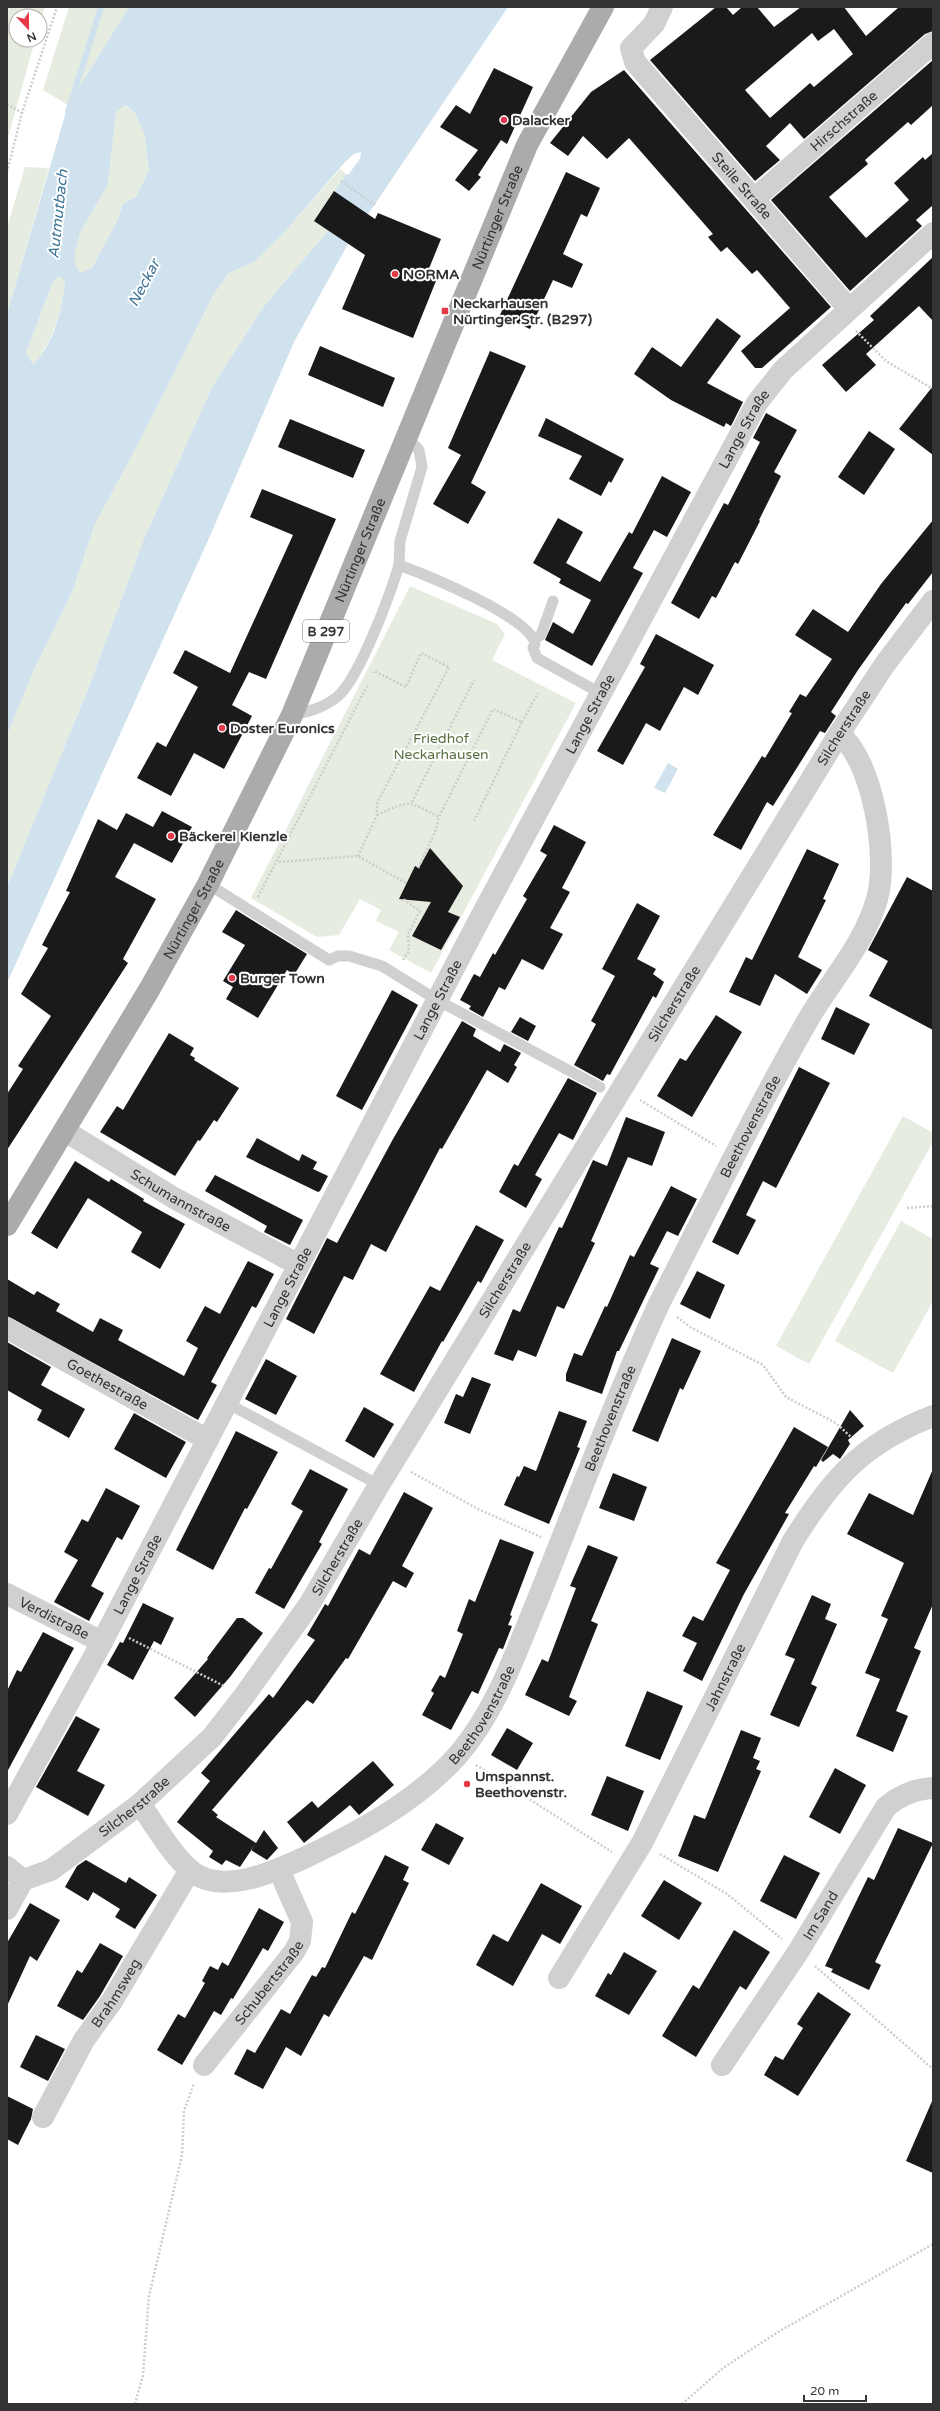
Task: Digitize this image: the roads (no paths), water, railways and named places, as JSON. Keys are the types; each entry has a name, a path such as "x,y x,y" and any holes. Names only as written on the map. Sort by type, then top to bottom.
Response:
{"main road":[{"name":"Nürtinger Straße","path":"7,1225 149,990 208,884 292,715 527,145 604,7"}],"street":[{"name":"Steile Straße","path":"662,7 654,24 631,48 634,62 849,309"},
{"name":"Hirschstraße","path":"754,199 933,43"},
{"name":"Lange Straße","path":"7,1814 106,1635 437,1000 600,693 757,403 783,370 933,233"},
{"name":"Silcherstraße","path":"15,1874 51,1870 140,1804 212,1737 244,1696 309,1605 379,1485 623,1089 839,734 886,664 933,600"},
{"name":"Beethovenstraße","path":"140,1804 190,1870 203,1878 220,1881 258,1878 279,1870 345,1839 393,1810 429,1783 459,1754 486,1713 510,1668 610,1417 657,1309 734,1157 810,1016 866,928 878,897 882,863 877,818 860,759 848,740 839,734"},
{"name":"Schumannstraße","path":"65,1131 174,1198 299,1265"},
{"name":"Goethestraße","path":"7,1328 208,1440"},
{"name":"Jahnstraße","path":"559,1978 631,1864 793,1541 818,1501 848,1466 864,1452 904,1427 933,1416"},
{"name":"Verdistraße","path":"7,1594 106,1635"},
{"name":"Im Sand","path":"722,2065 798,1952 886,1807 898,1797 911,1791 933,1788"},
{"name":"Brahmsweg","path":"43,2117 84,2040 116,1994 190,1870"},
{"name":"Schubertstraße","path":"204,2065 294,1952 300,1941 302,1922 279,1870"},
{"path":"7,1909 15,1874"}],"lane":[{"path":"292,715 312,711 337,697 354,675 385,606 399,566 400,541 422,467 419,450 406,436"},
{"path":"399,566 496,608 526,628 535,638"},
{"path":"535,638 541,635 552,601"},
{"path":"535,638 533,648 537,658 600,693"},
{"path":"208,884 249,908 329,960 338,956 362,958 382,966 437,1000 600,1087"},
{"path":"227,1403 379,1485"}],"water":[{"name":"Neckar","path":"129,7 508,7 348,244 294,342 210,536 7,983 7,887 88,689 144,539 212,387 264,306 328,231 314,221 346,174 348,175 360,159 361,152 354,154 345,162 283,234 254,262 229,273 214,294 136,448 95,524 73,590 33,672 7,735 7,314 68,105","holes":["125,105 135,113 144,133 149,170 136,197 123,204 118,219 92,268 80,273 75,264 75,252 80,233 108,184 116,112","59,276 65,281 62,304 56,326 52,337 33,365 26,352 53,282"]},
{"path":"668,763 678,769 665,793 654,788"}],"waterway":[{"name":"Autmutbach","path":"68,112 101,7"}],"place":[{"name":"Dalacker","path":"504,120"},
{"name":"NORMA","path":"395,274"},
{"name":"Neckarhausen Nürtinger Str. (B297)","path":"445,311"},
{"name":"Doster Euronics","path":"222,728"},
{"name":"Bäckerei Kienzle","path":"171,836"},
{"name":"Burger Town","path":"232,978"},
{"name":"Umspannst. Beethovenstr.","path":"467,1784"}],"park label":[{"name":"Friedhof Neckarhausen","path":"441,746"}]}
